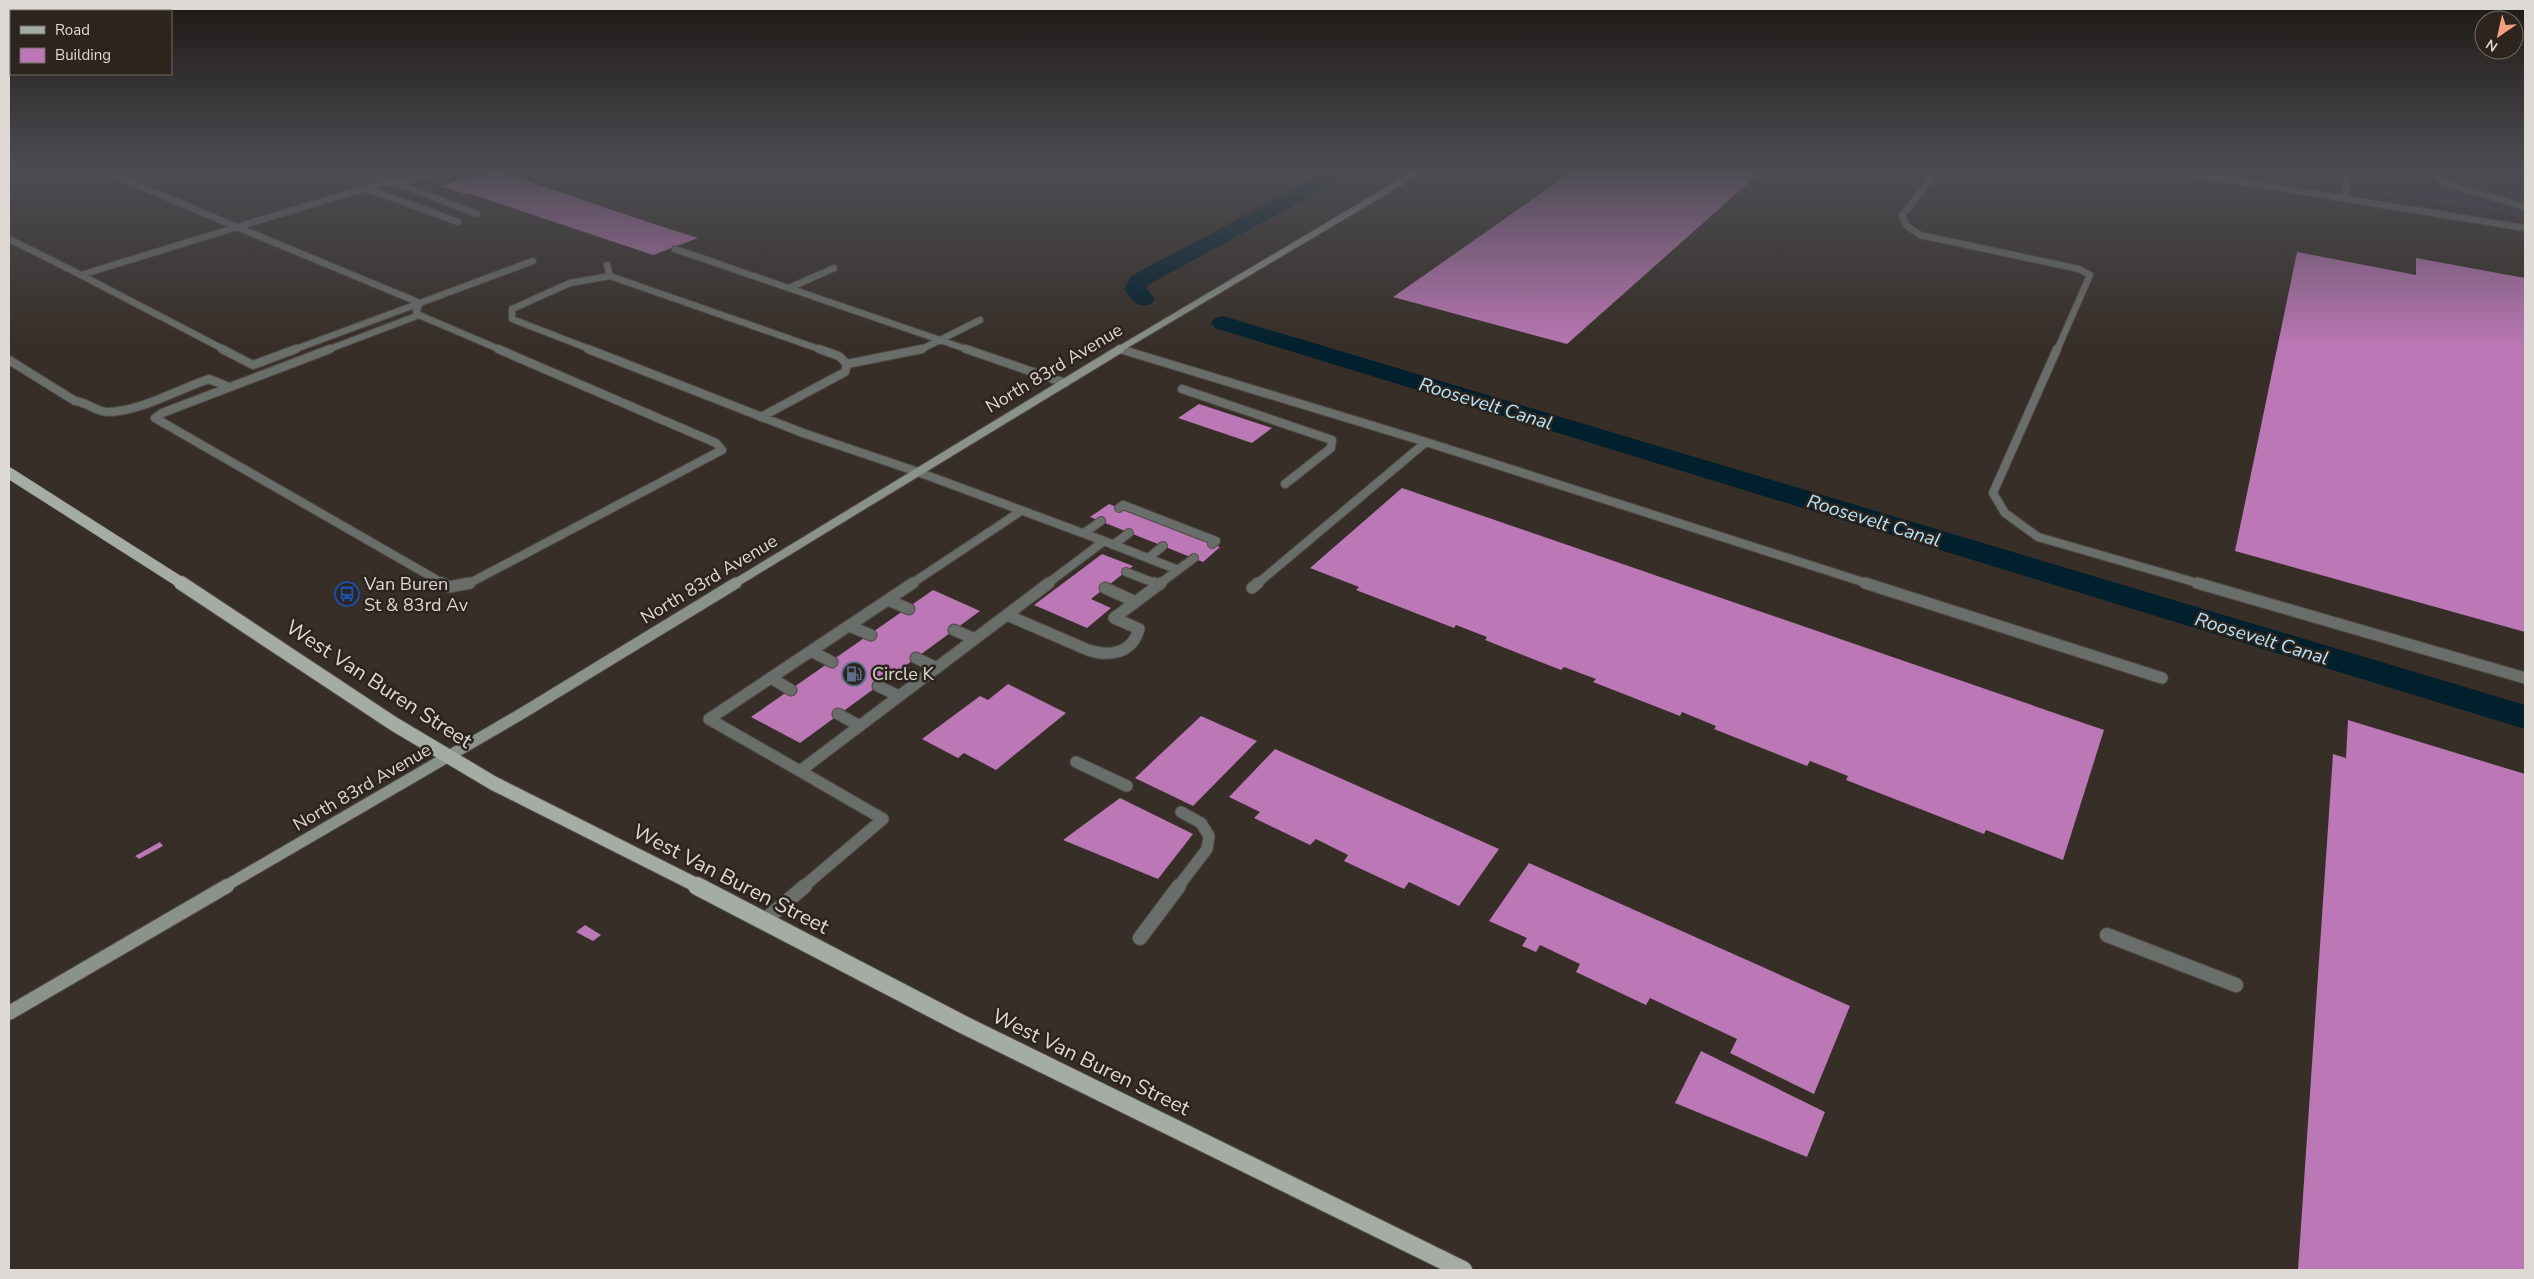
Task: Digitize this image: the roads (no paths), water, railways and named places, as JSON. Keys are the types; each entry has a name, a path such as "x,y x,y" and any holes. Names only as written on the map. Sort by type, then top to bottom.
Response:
{"main road":[{"name":"North 83rd Avenue","path":"9,1013 449,757 1120,349 1322,229"},
{"name":"West Van Buren Street","path":"9,473 239,620 394,724 493,784 764,920 964,1025 1463,1270"}],"street":[{"path":"81,275 232,229"},
{"path":"241,229 420,303"},
{"path":"1911,229 1920,234 2079,268 2090,275 1993,493 1997,506 2012,520 2038,537 2525,678"},
{"path":"9,239 253,365 533,261"},
{"path":"675,249 1065,383"},
{"path":"607,266 610,276"},
{"path":"789,288 834,268"},
{"path":"761,416 845,372 846,364 839,356 610,276 570,283 512,308 512,318 761,416 918,472 1178,570"},
{"path":"419,315 162,413 155,418 449,587 466,585 722,450 716,443 419,315 416,312 420,303"},
{"path":"846,364 918,351 980,320"},
{"path":"1120,349 1426,442 2162,678"},
{"path":"9,360 75,401 83,401 100,411 121,410 209,379 229,387"},
{"path":"1182,389 1325,436 1332,440 1331,448 1285,484"},
{"path":"1252,588 1426,442"},
{"path":"1119,508 1123,506 1149,518 1216,541 1212,544"},
{"path":"764,920 883,819 709,719 1021,511"},
{"path":"1084,534 1101,521"},
{"path":"800,771 1007,614 1068,573 1108,543 1129,533"},
{"path":"1148,558 1163,546"},
{"path":"1007,614 1105,656 1124,650 1137,640 1139,629 1114,618 1194,558"},
{"path":"1126,572 1158,585"},
{"path":"1105,588 1136,602"},
{"path":"888,600 909,609"},
{"path":"849,626 871,635"},
{"path":"954,630 974,639"},
{"path":"811,651 832,662"},
{"path":"916,658 937,668"},
{"path":"771,678 791,690"},
{"path":"878,686 899,696"},
{"path":"838,714 860,726"},
{"path":"1076,762 1127,786"},
{"path":"1140,938 1207,849 1209,836 1201,823 1181,812"},
{"path":"2107,935 2236,985"}],"waterway":[{"name":"Roosevelt Canal","path":"1143,299 1135,289 1139,281 1236,229"},
{"name":"Roosevelt Canal","path":"1223,323 2525,717"}],"place":[{"name":"Van Buren St & 83rd Av","path":"347,594"},
{"name":"Circle K","path":"854,674"}]}
